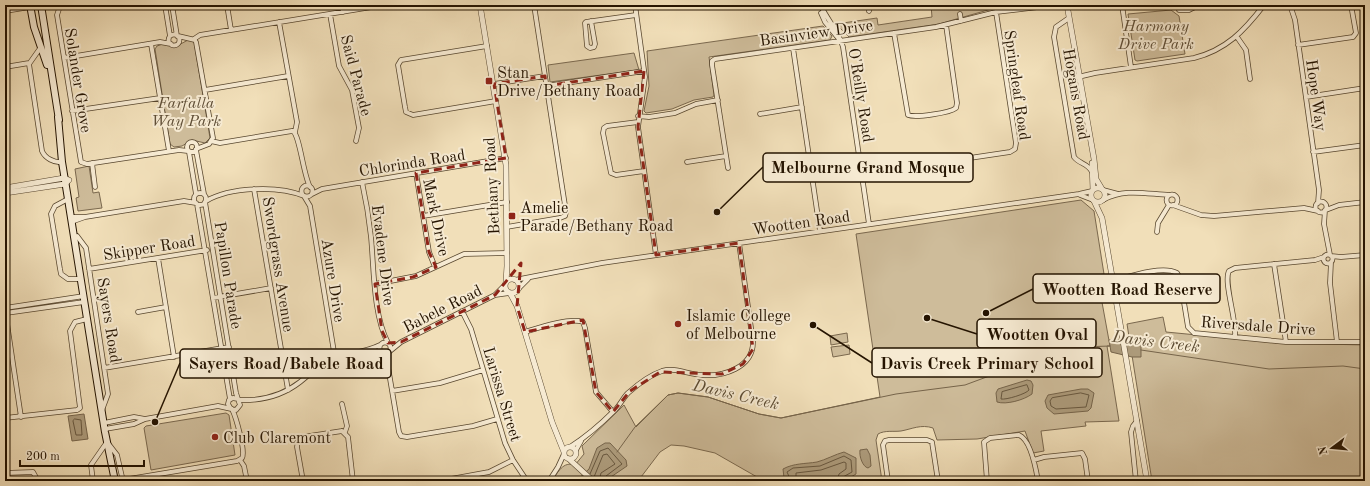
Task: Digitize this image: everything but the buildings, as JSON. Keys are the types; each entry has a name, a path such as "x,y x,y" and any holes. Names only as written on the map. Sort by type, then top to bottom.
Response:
{"main road":[{"name":"Sayers Road","path":"41,5 58,117 68,199 77,236 77,253"},
{"name":"Sayers Road","path":"30,6 34,27 52,84"},
{"name":"Sayers Road","path":"66,181 104,426 115,481"}],"street":[{"name":"Solander Grove","path":"60,5 57,15 80,160 84,164 92,163"},
{"path":"165,5 170,37 168,40 171,44"},
{"path":"172,5 178,36 178,44"},
{"path":"227,5 231,30"},
{"path":"342,5 343,12"},
{"path":"64,58 151,44 160,42 174,34 195,40 205,35 231,30 384,5"},
{"path":"507,227 565,216 566,210 534,5"},
{"path":"634,5 644,71 644,87 638,122 656,255"},
{"path":"869,10 871,5"},
{"path":"980,6 986,5"},
{"name":"Basinview Drive","path":"728,168 714,73 716,62 722,58 946,25 996,12 1055,5"},
{"name":"Hogans Road","path":"1066,5 1090,144 1094,159 1096,179 1103,190"},
{"path":"1122,5 1131,67"},
{"path":"1179,10 1189,10 1199,5"},
{"path":"1078,75 1204,55 1223,47 1237,37 1264,5"},
{"name":"Hope Way","path":"1290,5 1294,16 1319,190 1325,210"},
{"path":"1298,45 1353,37 1356,33 1351,5"},
{"path":"5,11 30,6"},
{"name":"O'Reilly Road","path":"820,6 825,22 841,40 844,51 869,224"},
{"name":"Bethany Road","path":"481,7 506,158 508,253 505,283"},
{"name":"Springleaf Road","path":"862,174 1010,152 1015,150 1016,143 996,12"},
{"name":"Said Parade","path":"330,14 340,66 352,90 358,128 356,141"},
{"path":"960,14 961,21"},
{"path":"591,21 595,44 594,47 590,48 587,46 584,26 586,22 591,21 636,15"},
{"name":"Hogans Road","path":"1069,18 1056,28 1054,37 1074,157 1078,161 1090,167 1092,172"},
{"path":"279,22 295,119 294,132 298,137 304,176 303,188 292,192"},
{"path":"894,33 908,115 914,116 951,111 956,108 957,103 946,25"},
{"path":"1237,37 1246,50 1250,78"},
{"path":"160,42 178,44 189,38"},
{"path":"195,40 205,90 212,140"},
{"path":"151,44 169,151"},
{"path":"487,46 401,60 398,65 406,112 412,115 496,101"},
{"path":"41,47 29,63 42,153 52,160 64,162"},
{"path":"793,48 820,231"},
{"path":"5,67 29,63"},
{"path":"546,86 644,71"},
{"path":"205,90 288,76"},
{"path":"494,84 545,76"},
{"path":"1306,97 1365,88"},
{"path":"72,111 160,98"},
{"path":"638,116 649,117 675,113 696,104 718,100"},
{"path":"760,114 802,107"},
{"path":"638,122 607,126 604,128 603,133 609,171 611,173 616,175 644,171"},
{"path":"95,187 92,163 169,151 196,150 212,140 223,142 294,132"},
{"path":"179,150 192,142 205,145"},
{"path":"195,143 205,194 205,202"},
{"name":"Hogans Road","path":"1090,144 1092,190"},
{"path":"187,145 196,203"},
{"path":"1313,152 1365,145"},
{"path":"687,162 726,156"},
{"name":"Chlorinda Road","path":"304,196 322,189 506,158"},
{"path":"770,177 811,171"},
{"name":"Mark Drive","path":"416,173 430,254 435,266"},
{"path":"304,176 310,187 311,194"},
{"path":"5,188 66,181"},
{"path":"5,193 66,181"},
{"name":"Evadene Drive","path":"362,182 370,229 375,284 382,331 381,345"},
{"name":"Chlorinda Road","path":"303,188 310,187 322,189"},
{"name":"Azure Drive","path":"303,188 302,191 310,206"},
{"path":"1102,218 1091,196 1092,190 1097,188 1119,194"},
{"path":"73,219 184,201 202,204 216,196 254,189 292,192 304,196"},
{"name":"Swordgrass Avenue","path":"254,189 288,390"},
{"name":"Wootten Road","path":"514,280 528,279 555,271 656,255 1079,194 1092,190"},
{"path":"1103,190 1105,195 1103,200 1102,218 1147,481"},
{"name":"Hope Way","path":"1318,211 1316,207 1319,190"},
{"path":"184,201 201,192 216,196"},
{"path":"1079,194 1094,200 1103,200 1119,194 1142,192 1170,195 1175,196 1177,200 1188,210"},
{"name":"Azure Drive","path":"311,194 310,206 335,358"},
{"path":"1158,194 1170,204 1214,216 1304,208 1317,203 1339,205"},
{"path":"1170,195 1167,198 1170,204"},
{"name":"Sayers Road","path":"68,199 55,206 51,214 61,274 68,279 81,279"},
{"path":"1157,232 1158,223 1170,204 1177,200"},
{"name":"Papillon Parade","path":"205,202 236,392 239,400"},
{"path":"423,216 507,202"},
{"path":"1304,208 1318,211 1339,205 1365,202"},
{"name":"Papillon Parade","path":"196,203 230,400"},
{"path":"1325,210 1324,224 1327,258 1337,342"},
{"path":"1318,211 1324,224"},
{"name":"Sayers Road","path":"77,236 85,246 104,368 108,397 102,410"},
{"path":"549,481 558,468 564,453 569,447 582,439 613,412 630,391 660,372 672,370 702,375 718,375 738,368 748,360 753,349 753,339 739,243"},
{"name":"Skipper Road","path":"89,269 212,249"},
{"path":"375,284 413,277 464,254 508,253"},
{"path":"1235,337 1236,329 1227,279 1228,272 1236,268 1365,255"},
{"path":"158,258 174,356"},
{"path":"1327,258 1331,262"},
{"path":"1331,262 1341,258"},
{"path":"1329,274 1331,262"},
{"path":"1274,264 1286,342"},
{"path":"507,266 514,280 518,283 518,306 525,332 552,422 561,441 564,453 593,481"},
{"name":"Riversdale Drive","path":"1112,278 1153,272 1176,272 1180,278 1189,330 1194,333 1286,342 1365,342"},
{"path":"514,280 509,279 505,283 505,289 518,306"},
{"name":"Wootten Road","path":"518,289 528,279"},
{"name":"Babele Road","path":"495,295 505,283"},
{"path":"213,298 271,288"},
{"path":"509,293 518,289"},
{"name":"Babele Road","path":"390,351 401,342 462,311 495,295 509,293"},
{"path":"21,416 7,337 5,309 84,299"},
{"path":"6,313 84,299"},
{"path":"138,312 166,307"},
{"name":"Larissa Street","path":"462,311 471,329 497,419 513,460 527,481"},
{"path":"5,418 77,410 80,404 70,331 75,322 87,319"},
{"path":"525,332 560,323 576,321 583,322 596,392 613,412"},
{"name":"Evadene Drive","path":"382,331 391,346 390,351"},
{"name":"Babele Road","path":"381,345 401,342"},
{"path":"104,426 134,417 145,419 218,406 233,398 250,401 269,398 288,390 318,367 335,358 368,351 381,345 388,367 399,432 401,436 407,437 473,426 497,419"},
{"path":"104,368 229,348"},
{"path":"368,351 390,351 388,367"},
{"path":"392,392 438,384 483,370"},
{"path":"230,400 228,404 237,422 242,450 240,460 244,466 247,481"},
{"path":"237,422 239,400"},
{"path":"218,406 231,409 239,407 250,401"},
{"path":"303,481 297,446 299,439 343,431 347,426 342,404"},
{"path":"1136,481 1131,432 1132,426 1137,420"},
{"path":"343,431 348,437 354,481"},
{"path":"988,481 983,445 986,439 1022,436 1034,460 1038,481"},
{"path":"558,468 576,452 582,439"},
{"path":"888,481 883,446 885,441 888,440 927,440 932,442 938,481"},
{"path":"561,441 576,452 580,468"},
{"path":"93,481 92,464 107,442"},
{"name":"Sayers Road","path":"107,442 118,455 123,481"},
{"path":"1034,460 1044,457 1082,453 1085,459 1088,481"},
{"path":"123,481 240,460"},
{"path":"440,481 489,472 513,460"},
{"path":"5,473 22,471 35,472 39,481"},
{"path":"354,474 357,481"}],"highlighted area":[{"path":"644,71 638,127 656,255 739,243 753,349 743,364 722,374 660,372 630,391 613,412 596,392 583,320 525,332 517,306 521,263 495,295 401,342 388,343 382,331 375,284 413,277 436,267 429,252 416,173 506,158 494,84 545,76 546,86"}],"green space":[{"path":"931,5 1016,5 1002,6 939,24 849,37 836,24 877,18 878,25 932,17"},
{"name":"Harmony Drive Park","path":"1171,10 1179,16 1185,54 1137,61 1135,60 1128,14"},
{"path":"823,26 832,36 830,40 709,57 713,97 694,100 672,109 646,113 644,111 649,86 647,51"},
{"name":"Farfalla Way Park","path":"188,40 194,41 210,138 205,143 192,140 182,146 174,147 170,144 155,49 157,46 163,44 175,47"},
{"path":"634,53 639,70 550,82 548,65"},
{"path":"89,166 93,193 99,192 102,208 78,211 76,198 79,197 75,169"},
{"path":"1081,200 1094,211 1104,274 1097,275 1110,346 1107,346 1119,421 1085,422 1086,426 1041,431 1044,451 1033,453 1025,431 977,439 937,440 933,428 929,427 883,432 878,434 876,440 882,481 764,481 715,453 684,446 671,445 660,452 638,481 607,481 597,473 585,481 552,481 561,468 571,464 575,465 584,454 582,446 624,405 636,427 668,395 678,393 708,397 759,414 781,418 880,397 856,234"},
{"path":"1163,317 1166,332 1280,343 1365,345 1365,481 1152,481 1127,324"},
{"path":"847,333 848,342 831,345 830,336"},
{"path":"849,345 850,354 833,357 831,347"},
{"path":"226,413 229,415 235,455 151,470 144,428 146,426"}],"water":[{"path":"1116,339 1141,342 1141,357 1132,357 1111,352 1109,340"},
{"path":"1027,380 1031,381 1033,385 1032,394 1015,401 1005,403 997,402 996,393 998,389"},
{"path":"1088,389 1094,393 1091,408 1088,411 1054,414 1047,408 1045,401 1048,395"},
{"path":"84,414 88,439 72,441 68,416"},
{"path":"605,443 610,443 626,460 627,466 605,481 576,481 589,469 597,448"},
{"path":"867,449 870,455 871,466 868,468 863,464 860,453 860,450"},
{"path":"844,452 856,458 856,474 849,478 824,482 791,481 784,478 783,469 787,467 817,462"}],"waterway":[{"name":"Davis Creek","path":"617,452 635,427 668,395 678,393 708,397 759,414 781,418 896,394 965,385 1054,352 1081,347 1110,346"},
{"name":"Davis Creek","path":"1141,350 1269,369 1343,366 1365,369"}],"place":[{"name":"Stan Drive/Bethany Road","path":"489,81"},
{"name":"Melbourne Grand Mosque","path":"717,212"},
{"name":"Amelie Parade/Bethany Road","path":"512,216"},
{"name":"Wootten Road Reserve","path":"986,313"},
{"name":"Wootten Oval","path":"927,318"},
{"name":"Islamic College of Melbourne","path":"678,324"},
{"name":"Davis Creek Primary School","path":"813,325"},
{"name":"Sayers Road/Babele Road","path":"155,422"},
{"name":"Club Claremont","path":"215,437"}]}
